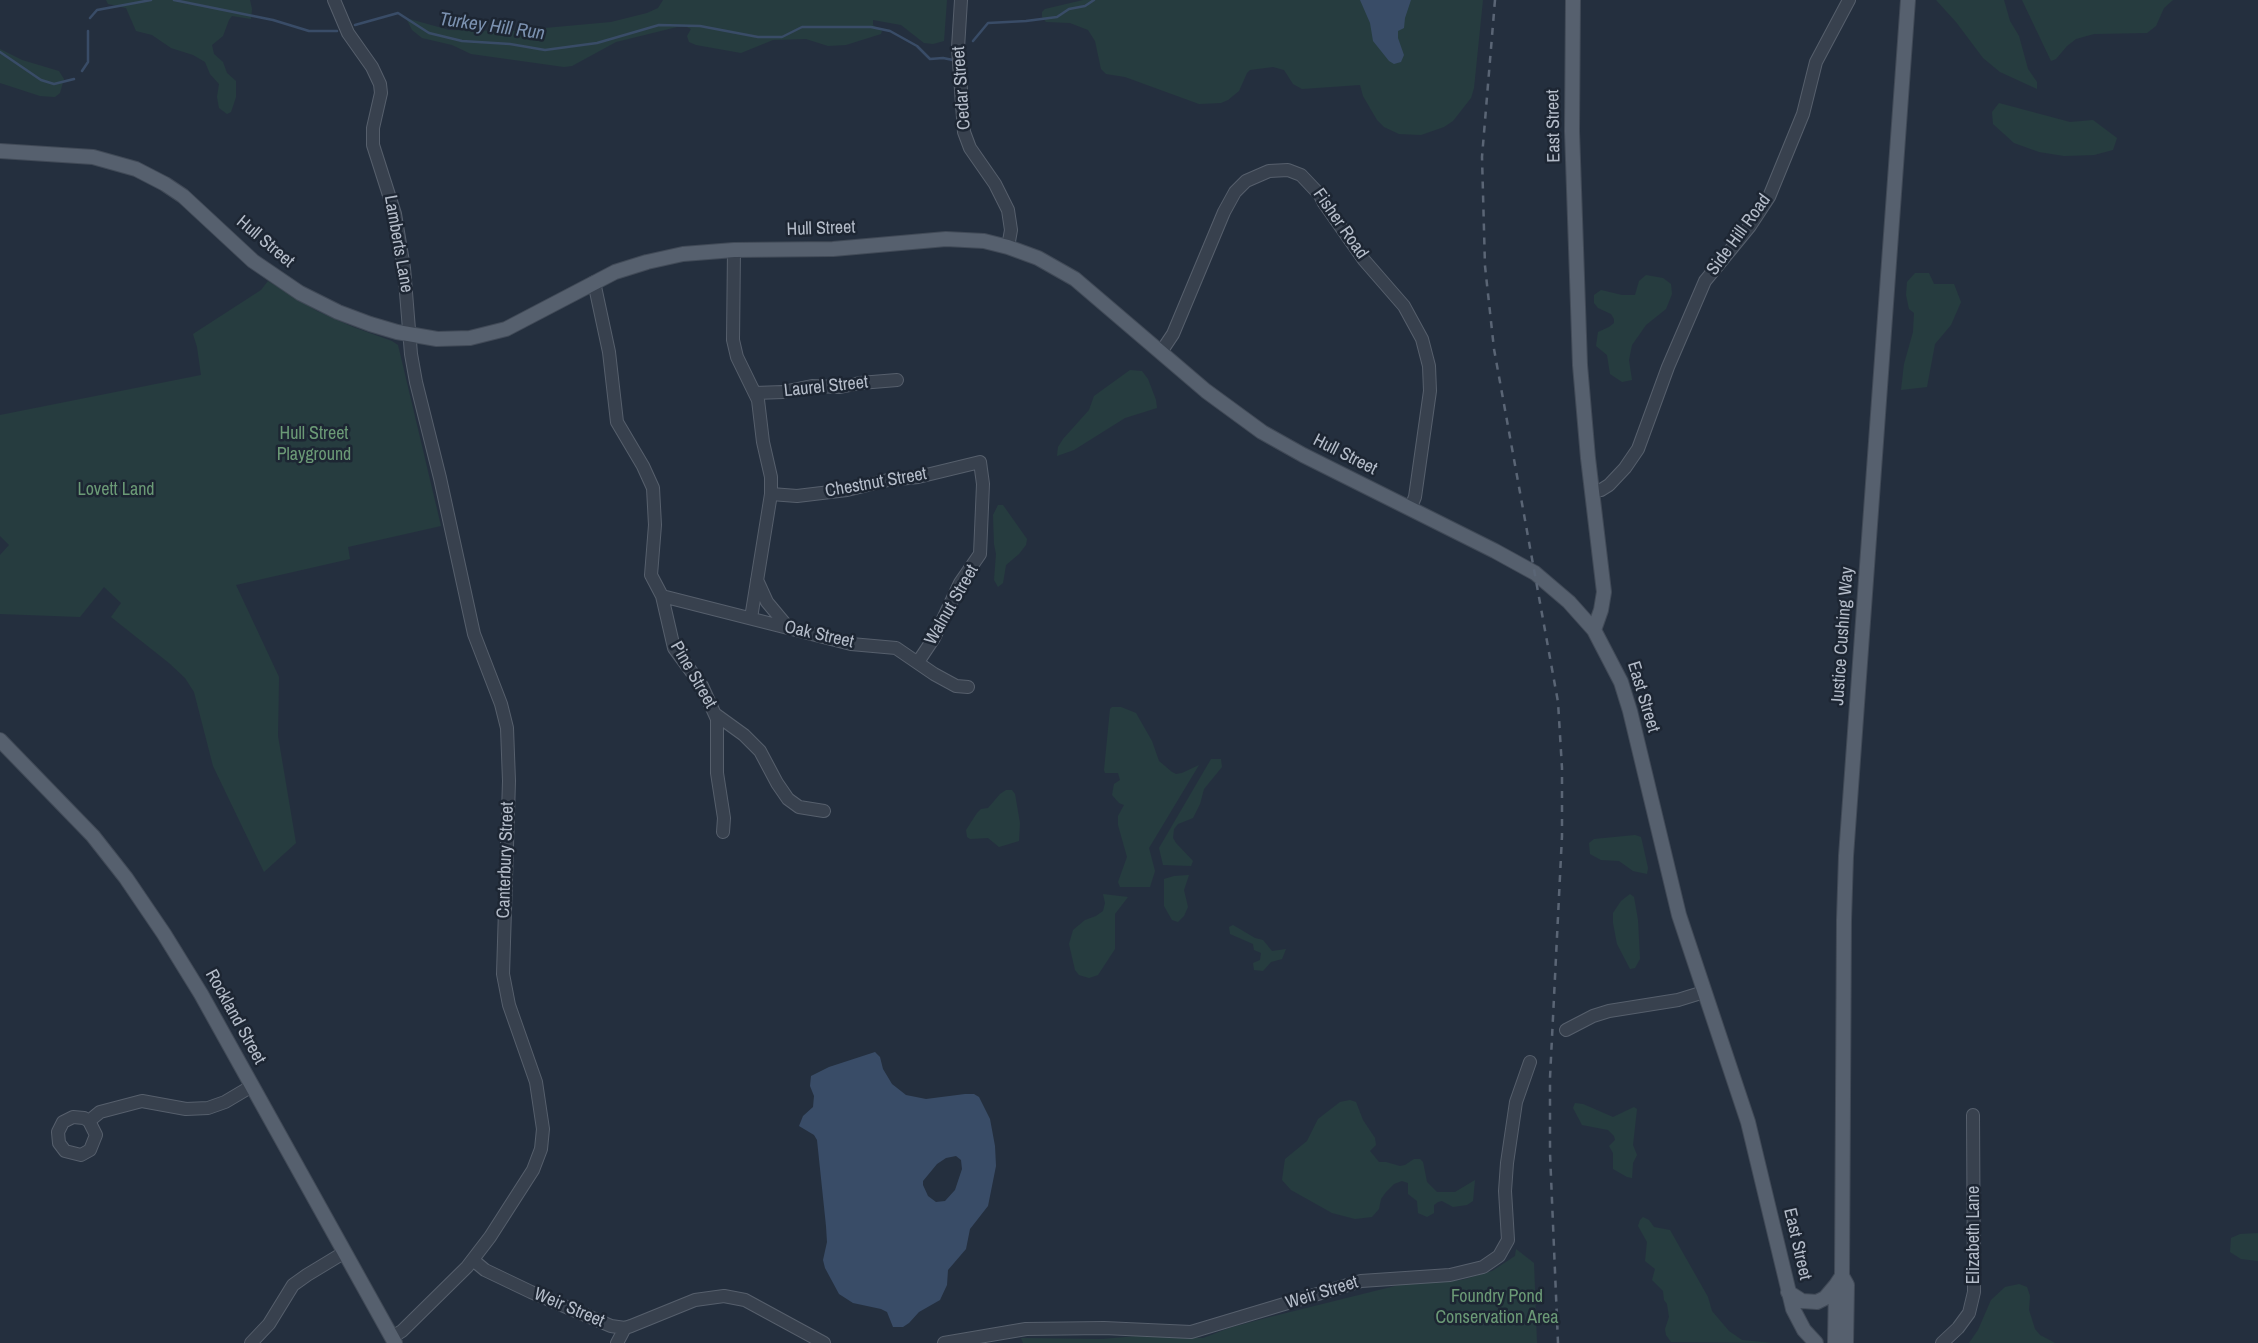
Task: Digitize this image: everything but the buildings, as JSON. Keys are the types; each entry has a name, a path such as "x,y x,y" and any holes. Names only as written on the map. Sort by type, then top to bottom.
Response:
{"main road":[{"name":"East Street","path":"1573,0 1572,131 1578,322 1582,396 1604,592 1594,630 1614,666 1627,699 1670,883 1748,1122 1788,1292 1797,1320 1816,1343"},
{"name":"Justice Cushing Way","path":"1835,1343 1839,1281 1846,856 1908,0"},
{"name":"Hull Street","path":"0,151 93,157 146,174 183,196 253,261 291,288 346,316 410,335 453,340 497,331 525,321 615,272 658,259 706,251 833,249 946,239 1008,247 1038,258 1075,279 1223,405 1262,432 1527,568 1550,585 1594,630"},
{"path":"1578,611 1604,592"},
{"name":"Rockland Street","path":"0,740 68,808 126,878 182,963 394,1340"},
{"name":"Justice Cushing Way","path":"1839,1281 1847,1285 1846,1343"},
{"path":"1788,1292 1802,1301 1816,1302 1825,1298 1839,1281"}],"street":[{"name":"Lamberts Lane","path":"334,0 348,33 372,67 380,84 381,93 372,138 395,214 410,335"},
{"name":"Cedar Street","path":"961,0 958,48 964,132 970,148 995,184 1008,211 1011,230 1008,247"},
{"name":"Side Hill Road","path":"1592,491 1609,485 1639,449 1668,367 1706,281 1750,226 1769,197 1802,114 1816,62 1849,0"},
{"name":"Fisher Road","path":"1161,352 1173,334 1235,192 1246,181 1269,172 1288,170 1301,175 1320,195 1364,260 1404,306 1422,339 1429,366 1430,391 1415,497 1410,509"},
{"path":"734,250 733,340 737,357 758,400 771,477 771,494 751,618"},
{"name":"Pine Street","path":"594,282 609,352 617,422 653,488 655,525 650,570 662,596 674,648 702,686 718,723 717,773 724,818 723,832"},
{"name":"Canterbury Street","path":"394,1340 473,1260 500,1223 533,1170 541,1149 542,1121 536,1082 513,1017 503,974 509,781 507,728 472,623 416,382 410,335"},
{"name":"Laurel Street","path":"755,393 897,380"},
{"name":"Chestnut Street","path":"771,494 797,496 848,489 887,480 918,477 980,462"},
{"name":"Walnut Street","path":"918,662 934,638 960,583 980,554 983,510 980,462"},
{"path":"757,580 767,603 777,617 791,629"},
{"name":"Oak Street","path":"662,596 856,645 896,648 952,683 968,687"},
{"path":"715,714 744,735 760,751 788,799 799,807 824,811"},
{"path":"1566,1030 1609,1011 1678,1000 1704,992"},
{"name":"Weir Street","path":"944,1343 1026,1329 1104,1328 1191,1332 1361,1281 1450,1275 1483,1267 1499,1256 1508,1240 1505,1191 1507,1163 1517,1102 1531,1062"},
{"path":"89,1121 104,1110 142,1101 186,1110 208,1108 225,1102 252,1086"},
{"name":"Elizabeth Lane","path":"1942,1343 1969,1313 1974,1292 1973,1115"},
{"path":"251,1343 269,1324 293,1286 345,1252"},
{"name":"Weir Street","path":"473,1260 485,1270 611,1326 625,1328 695,1300 724,1296 739,1298 752,1304 824,1343"},
{"path":"617,1343 625,1328"}],"green space":[{"path":"106,0 250,0 251,19 232,16 223,36 212,45 214,54 236,81 236,97 231,112 227,114 219,108 219,84 210,74 205,62 171,48 152,35 136,31 126,8 108,4"},
{"path":"663,0 947,0 944,41 933,44 924,43 901,25 873,20 873,25 882,31 881,34 846,45 828,46 806,39 773,40 741,53 696,45 689,42 687,36 691,29 677,27 616,42 572,66 564,67 471,54 452,45 422,38 412,30 406,18 449,30 512,31 611,22 647,13 658,8"},
{"path":"1083,0 1483,0 1474,88 1471,98 1453,121 1421,135 1399,134 1384,127 1363,96 1360,85 1302,89 1293,84 1284,70 1273,67 1250,70 1239,91 1228,100 1199,104 1125,77 1106,74 1101,69 1095,41 1088,30 1070,23 1046,22 1042,17 1045,9"},
{"path":"1936,0 2004,0 2010,21 2019,36 2028,69 2037,82 2037,89 2000,72 1983,58"},
{"path":"2022,0 2173,0 2164,8 2156,26 2147,33 2094,34 2076,39 2051,61"},
{"path":"0,49 22,60 59,71 64,79 60,93 55,97 40,96 0,83"},
{"path":"1999,103 2070,122 2093,120 2117,138 2113,150 2094,155 2064,156 2039,152 2014,143 1993,124 1992,112"},
{"path":"1915,273 1929,273 1934,284 1954,284 1961,302 1951,325 1935,344 1927,387 1901,390 1904,364 1913,332 1914,313 1909,309 1907,282"},
{"path":"1646,275 1663,278 1671,284 1672,294 1666,309 1646,325 1632,345 1629,360 1632,380 1622,382 1610,374 1607,355 1596,346 1598,332 1614,323 1614,319 1611,314 1598,308 1594,303 1594,295 1601,290 1635,295 1639,281"},
{"path":"268,281 317,311 398,345 441,526 348,547 350,559 236,585 279,677 278,736 296,843 264,872 213,766 194,692 185,678 169,663 111,617 121,603 104,587 80,617 0,614 0,555 9,545 0,536 0,415 201,375 193,334 261,290"},
{"path":"1130,370 1142,371 1148,379 1157,408 1125,418 1074,450 1057,456 1058,447 1089,410 1094,396"},
{"path":"998,505 1003,505 1027,539 1019,554 1006,565 1003,583 998,587 994,580 996,554 993,515"},
{"path":"1112,707 1121,707 1136,713 1152,741 1159,761 1172,772 1182,773 1199,765 1149,848 1155,871 1150,887 1120,887 1118,882 1127,857 1118,825 1118,816 1124,805 1112,795 1114,784 1120,780 1118,773 1105,773 1104,770"},
{"path":"1211,759 1221,759 1222,767 1204,789 1193,818 1178,824 1174,829 1173,838 1193,861 1191,866 1163,865 1159,848"},
{"path":"1006,790 1012,790 1015,794 1020,823 1019,841 999,847 988,838 967,837 966,830 977,813 988,808"},
{"path":"1635,835 1641,837 1647,874 1633,871 1619,861 1601,860 1590,854 1589,843 1594,839"},
{"path":"1189,875 1184,890 1188,907 1178,922 1172,920 1164,906 1164,879"},
{"path":"1103,894 1128,897 1115,914 1115,949 1098,975 1089,978 1079,975 1075,970 1069,944 1073,930 1103,911"},
{"path":"1630,894 1634,897 1638,920 1640,959 1635,968 1630,969 1617,944 1613,913"},
{"path":"1233,925 1263,940 1272,951 1286,949 1282,959 1271,962 1263,971 1254,970 1253,963 1260,960 1261,953 1254,950 1253,944 1230,934 1229,927"},
{"path":"1340,1102 1356,1102 1363,1120 1375,1138 1376,1145 1370,1151 1379,1162 1400,1166 1420,1159 1427,1182 1437,1192 1455,1192 1475,1180 1473,1201 1467,1205 1453,1207 1442,1201 1438,1202 1434,1205 1434,1213 1427,1217 1418,1213 1417,1201 1408,1194 1408,1183 1402,1181 1386,1192 1379,1209 1372,1217 1355,1219 1332,1213 1291,1190 1282,1180 1285,1159 1307,1141 1318,1119"},
{"path":"1575,1103 1613,1117 1634,1107 1637,1109 1633,1145 1637,1155 1633,1163 1632,1178 1613,1169 1613,1153 1609,1146 1615,1140 1614,1136 1608,1130 1582,1125 1573,1108"},
{"path":"1643,1217 1654,1227 1670,1230 1708,1297 1712,1311 1729,1331 1742,1340 1772,1343 1671,1342 1665,1329 1669,1317 1663,1291 1652,1280 1655,1269 1645,1261 1647,1242 1638,1226"},
{"path":"2258,1233 2258,1261 2241,1259 2230,1252 2231,1238 2240,1234"},
{"name":"Foundry Pond Conservation Area","path":"1516,1249 1534,1263 1537,1343 1023,1343 1021,1338 1102,1339 1149,1335 1203,1338 1266,1318 1407,1283 1462,1280 1492,1271 1515,1256"},
{"path":"2019,1284 2027,1287 2030,1296 2029,1310 2035,1329 2055,1343 1969,1343 1991,1300 2005,1287"}],"water":[{"path":"1360,0 1411,0 1404,28 1398,31 1404,55 1401,62 1394,64 1389,61 1373,41 1370,23"},
{"path":"875,1052 892,1084 906,1095 926,1099 974,1094 979,1097 990,1119 996,1166 988,1206 970,1229 966,1249 948,1270 947,1285 940,1300 919,1312 903,1327 893,1327 887,1312 853,1303 839,1294 825,1268 823,1260 827,1242 826,1226 817,1140 814,1135 799,1126 803,1116 813,1107 811,1076 829,1067","holes":["956,1156 961,1160 962,1169 955,1190 945,1201 936,1202 928,1196 923,1181 937,1164 946,1158"]}],"waterway":[{"name":"Turkey Hill Run","path":"90,18 97,10 151,0"},
{"name":"Turkey Hill Run","path":"174,0 273,20 309,31 337,31"},
{"name":"Turkey Hill Run","path":"973,41 988,23 1057,17 1069,9 1085,6 1094,0"},
{"name":"Turkey Hill Run","path":"355,25 398,13 429,33 462,41 510,44 545,50 597,43 659,25 700,26 758,37 782,37 802,27 871,27 890,31 917,46 930,59 953,60"},
{"name":"Turkey Hill Run","path":"82,71 88,62 88,31"},
{"name":"Turkey Hill Run","path":"0,52 41,80 54,84 74,79"}],"railway":[{"path":"1495,0 1482,157 1485,266 1494,349 1558,702 1562,768 1562,836 1550,1078 1550,1153 1558,1343"}],"park label":[{"name":"Hull Street Playground","path":"314,444"},
{"name":"Lovett Land","path":"116,490"}]}
